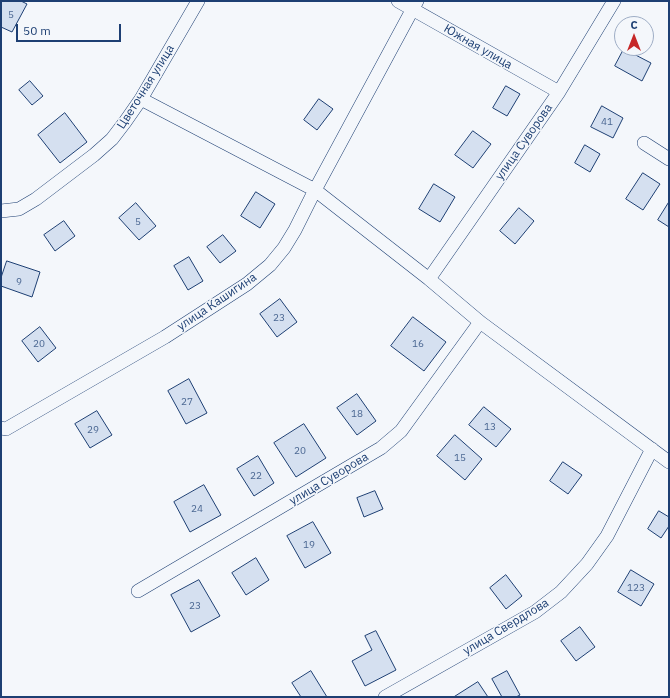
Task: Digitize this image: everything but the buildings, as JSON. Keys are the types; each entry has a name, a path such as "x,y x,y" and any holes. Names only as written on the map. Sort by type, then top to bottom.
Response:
{"street":[{"name":"Цветочная улица","path":"1,211 18,209 36,199 94,155 112,138 141,99 198,1"},
{"name":"Южная улица","path":"398,1 414,5 559,92"},
{"name":"улица Суворова","path":"429,279 559,92 614,1"},
{"name":"улица Кашигина","path":"3,428 165,337 248,284 270,265 284,248 414,5"},
{"path":"141,99 315,190 429,279 480,322 669,462"},
{"path":"644,143 669,159"},
{"name":"улица Суворова","path":"138,591 381,448 401,431 480,322"},
{"name":"улица Свердлова","path":"385,697 535,612 562,592 588,564 607,536 652,448"}]}
